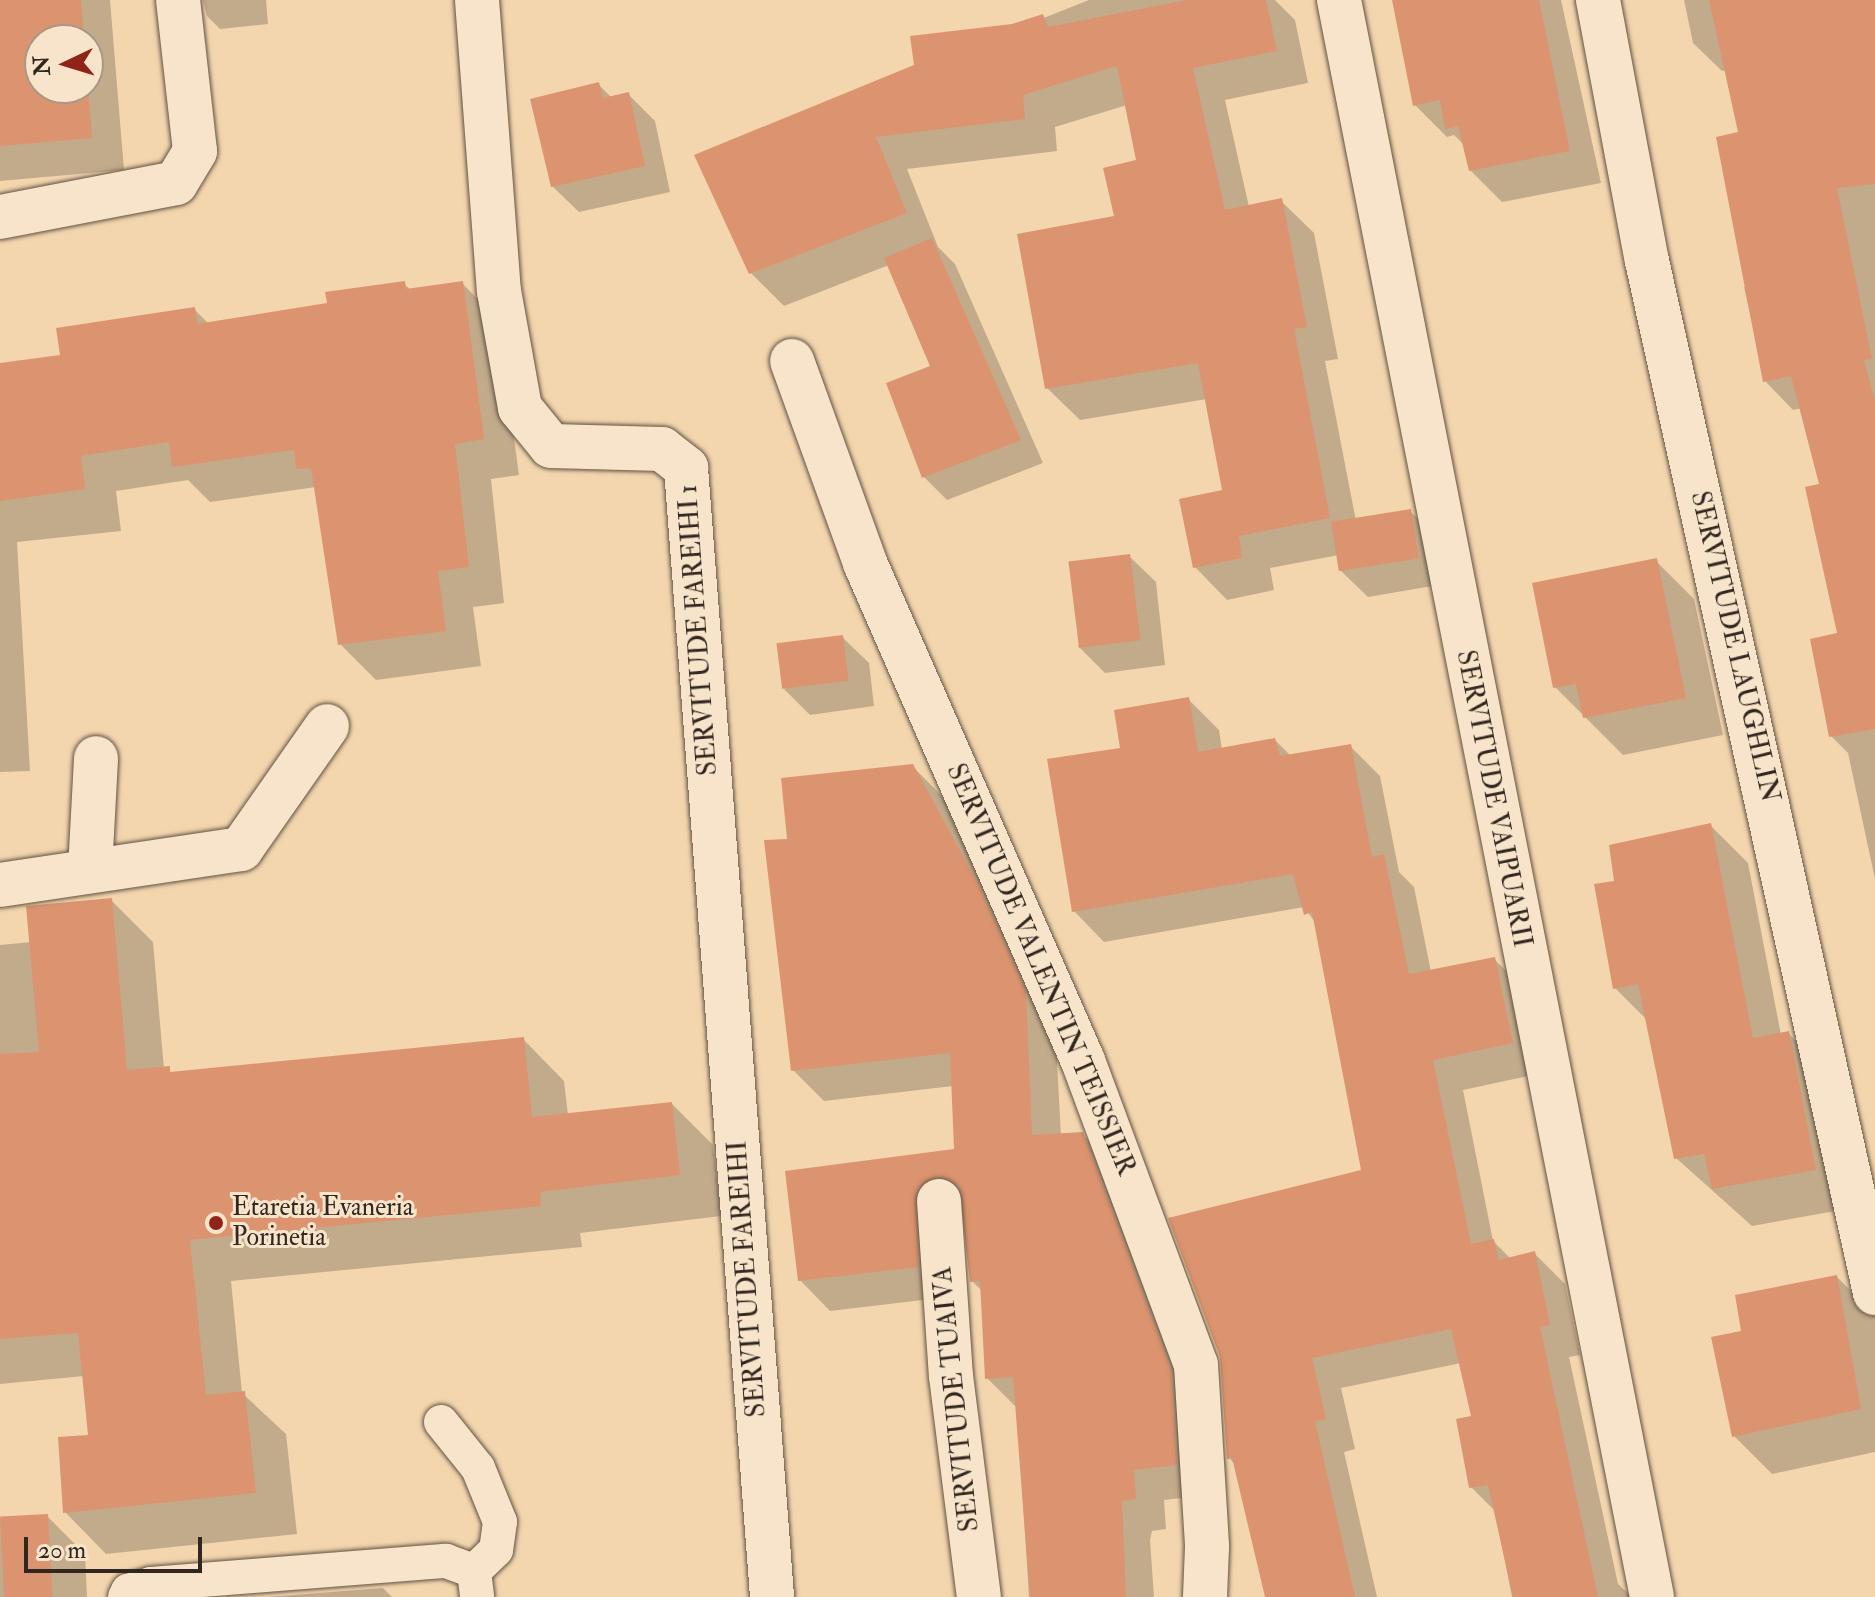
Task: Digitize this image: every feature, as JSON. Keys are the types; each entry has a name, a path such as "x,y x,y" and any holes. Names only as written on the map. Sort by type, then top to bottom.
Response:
{"street":[{"path":"0,217 176,183 195,151 178,0"},
{"name":"SERVITUDE FAREIHI 1","path":"477,0 499,291 520,408 551,446 662,449 686,468 725,962"},
{"name":"SERVITUDE VAIPUARII","path":"1339,0 1652,1597"},
{"name":"SERVITUDE LAUGHLIN","path":"1598,0 1647,261 1875,1293"},
{"name":"SERVITUDE VALENTIN TEISSIER","path":"792,361 865,563 1083,1061 1196,1365 1207,1547 1205,1597"},
{"path":"0,885 241,849 327,726"},
{"path":"90,870 96,758"},
{"name":"SERVITUDE FAREIHI","path":"725,962 772,1597"},
{"name":"SERVITUDE TUAIVA","path":"939,1201 951,1376 979,1597"}],"lane":[{"path":"125,1597 128,1591 151,1584 431,1562 464,1564 476,1584 496,1550 500,1522 478,1468 441,1422"}],"building":[{"path":"0,0 81,0 83,24 24,24 24,104 89,104 92,138 0,146"},
{"path":"1187,0 1266,0 1277,51 1193,68 1225,210 1282,198 1307,327 1294,329 1330,518 1239,536 1242,558 1193,568 1179,499 1222,490 1198,363 1045,389 1017,234 1114,216 1103,168 1136,160 1117,66 1023,95 1025,119 876,137 907,213 749,274 694,155 914,65 910,36 1012,24 1043,14 1048,27"},
{"path":"1392,0 1539,0 1570,151 1469,171 1458,126 1445,129 1440,100 1413,106"},
{"path":"1709,0 1875,0 1875,184 1837,188 1872,359 1864,360 1875,401 1875,729 1829,737 1810,639 1837,633 1805,487 1819,484 1791,376 1763,382 1716,137 1738,132"},
{"path":"599,82 603,98 629,92 645,166 551,187 530,99"},
{"path":"932,238 1021,440 922,478 886,383 930,366 884,258"},
{"path":"405,281 406,289 463,281 484,439 455,444 469,567 438,571 446,631 338,645 311,468 296,469 294,450 172,467 169,442 81,456 85,489 0,501 0,363 60,355 56,328 195,307 197,324 327,303 325,292"},
{"path":"1411,509 1419,558 1339,571 1331,522"},
{"path":"1130,554 1141,640 1079,648 1068,562"},
{"path":"1657,558 1686,698 1583,718 1576,684 1553,688 1532,583"},
{"path":"843,635 849,681 782,689 776,643"},
{"path":"1189,697 1198,752 1275,738 1280,756 1351,744 1372,857 1384,854 1409,974 1495,957 1513,1043 1433,1060 1471,1244 1494,1239 1499,1260 1535,1251 1550,1325 1540,1327 1598,1597 1513,1597 1488,1485 1469,1488 1456,1419 1471,1416 1451,1329 1312,1358 1326,1419 1315,1421 1355,1597 1265,1597 1232,1458 1227,1459 1220,1357 1168,1218 1361,1170 1312,912 1304,915 1293,874 1072,912 1047,759 1120,748 1114,710"},
{"path":"913,764 978,884 1026,992 1032,1135 1083,1132 1171,1370 1177,1465 1134,1470 1136,1499 1122,1501 1126,1597 1030,1597 1013,1377 985,1379 980,1281 970,1282 959,1186 938,1176 917,1189 918,1267 798,1281 785,1171 954,1149 950,1053 791,1071 764,840 787,839 781,778"},
{"path":"1711,823 1753,1038 1789,1031 1816,1170 1712,1189 1704,1154 1674,1159 1638,984 1613,989 1594,884 1614,881 1609,845"},
{"name":"Etaretia Evaneria Porinetia","path":"112,898 127,1070 170,1066 170,1072 524,1037 532,1117 672,1102 680,1175 540,1192 541,1206 190,1240 206,1395 245,1391 256,1493 63,1513 58,1437 88,1435 78,1333 0,1339 0,1054 39,1052 26,906"},
{"path":"1837,1275 1861,1409 1732,1437 1711,1337 1741,1331 1735,1295"},
{"path":"48,1514 52,1597 4,1597 0,1517"}],"place":[{"name":"Etaretia Evaneria Porinetia","path":"216,1223"}]}
